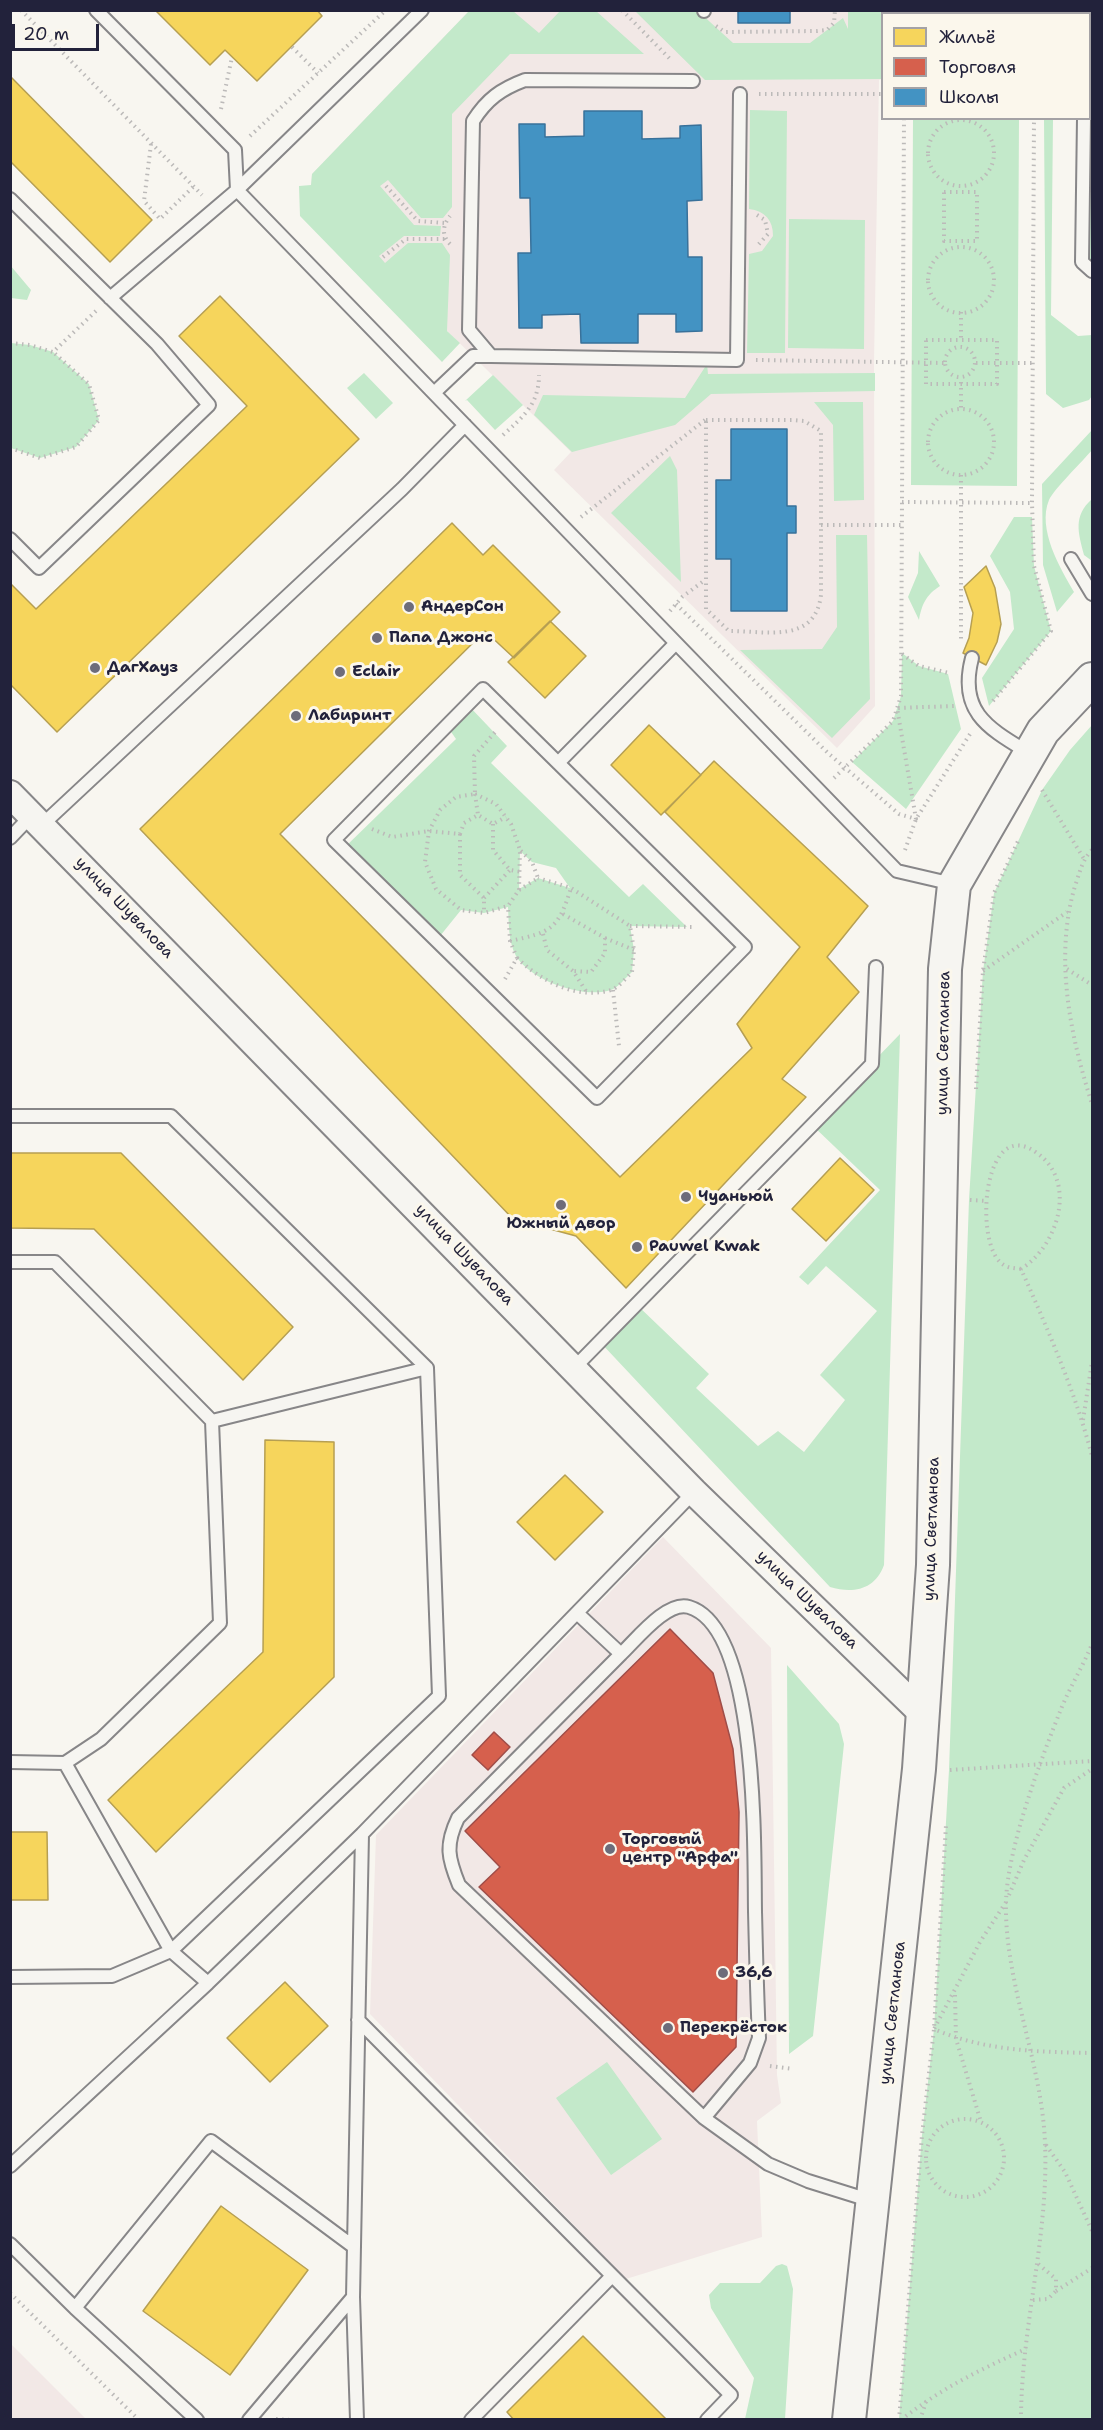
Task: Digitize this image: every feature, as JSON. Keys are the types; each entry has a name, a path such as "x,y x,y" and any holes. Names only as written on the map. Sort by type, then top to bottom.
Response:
{"street":[{"name":"улица Светланова","path":"849,2420 922,1713 933,1565 945,969 954,885 1043,731 1092,679"},
{"name":"улица Шувалова","path":"10,794 694,1492 922,1713"}],"lane":[{"path":"96,10 235,150 237,190 897,871 954,885"},
{"path":"110,298 237,190 422,10"},
{"path":"491,356 469,330 473,121 483,104 502,88 525,80 693,81"},
{"path":"434,393 473,356 737,360 740,94"},
{"path":"1084,120 1082,262 1092,271"},
{"path":"10,199 157,344 209,405 39,568 10,539"},
{"path":"10,838 37,820 402,489 465,425"},
{"path":"1071,559 1092,594"},
{"path":"558,763 676,643"},
{"path":"972,658 967,677 969,694 979,719 1030,753"},
{"path":"483,689 558,763 745,947 597,1098 334,840 483,689"},
{"path":"574,1368 872,1064 876,966"},
{"path":"10,1116 171,1116 427,1368 439,1696 171,1951 112,1976 10,1977"},
{"path":"10,1262 55,1262 212,1421 220,1623 101,1739 65,1763 10,1762"},
{"path":"212,1421 427,1368"},
{"path":"10,2166 208,1983 362,1834 694,1492"},
{"path":"704,2118 750,2063 759,2038 749,1742 737,1679 723,1640 705,1617 689,1607 676,1607 663,1614 621,1654 458,1818 449,1836 449,1861 459,1885 704,2118 768,2164 808,2181 872,2201"},
{"path":"577,1612 621,1654"},
{"path":"65,1763 171,1951 208,1983"},
{"path":"357,2420 353,2298 362,1834"},
{"path":"358,2020 611,2277 731,2395 707,2420"},
{"path":"75,2308 211,2140 354,2247"},
{"path":"10,2244 75,2308 197,2420"},
{"path":"471,2420 611,2277"},
{"path":"249,2420 353,2298"}],"path":[{"path":"21,10 215,209"},
{"path":"235,150 386,10"},
{"path":"704,11 716,26 725,32 827,30 834,22 835,10"},
{"path":"291,47 318,73"},
{"path":"216,130 232,57"},
{"path":"819,791 892,722 901,696 904,120"},
{"path":"958,120 940,128 928,147 932,169 949,184 960,186 971,184 987,172 994,153 987,133 980,126 963,120"},
{"path":"902,502 1032,503 1034,120"},
{"path":"152,143 144,201 160,219 194,186"},
{"path":"386,186 418,221 445,223"},
{"path":"960,186 960,192"},
{"path":"944,192 960,192 977,192 977,241 944,241 944,192"},
{"path":"383,257 406,239 446,239"},
{"path":"960,241 960,247"},
{"path":"960,247 981,253 988,260 994,280 988,299 981,307 960,312 940,305 933,296 929,274 940,255 960,247"},
{"path":"52,352 110,298"},
{"path":"960,312 960,346"},
{"path":"926,340 998,340 998,384 926,384 926,363 926,340"},
{"path":"10,343 30,345 52,352 89,384 99,420 76,447 39,458 10,448"},
{"path":"960,346 971,350 976,363 972,373 960,377 949,372 945,363 948,353 960,346"},
{"path":"487,448 530,411 539,390 540,357"},
{"path":"737,360 945,363"},
{"path":"976,363 1033,363"},
{"path":"960,377 960,409"},
{"path":"960,409 980,415 987,422 994,442 987,461 971,473 960,475 949,473 932,458 928,436 940,416 960,409"},
{"path":"592,508 706,420 804,421 820,431 820,603 819,612 808,625 792,631 729,631 706,609 706,420"},
{"path":"960,475 961,644"},
{"path":"820,525 902,525"},
{"path":"682,597 706,580"},
{"path":"676,604 845,768 898,814 916,819 897,708"},
{"path":"902,653 919,666 948,674"},
{"path":"951,685 948,674 954,665"},
{"path":"897,708 956,706 953,696"},
{"path":"478,815 474,756 509,715"},
{"path":"1042,790 1084,859"},
{"path":"508,906 484,913 461,910 436,890 425,862 429,831 441,810 456,797 475,794 496,804 511,824 520,850 519,890"},
{"path":"478,815 493,824"},
{"path":"478,815 464,823 459,834 459,875 484,898"},
{"path":"493,824 506,817"},
{"path":"352,822 392,837 429,831 459,834"},
{"path":"493,824 493,850 510,870 521,872"},
{"path":"1092,849 1084,859 1068,912 1066,968 1069,1008 1078,1060 1092,1104"},
{"path":"520,850 532,862 538,878"},
{"path":"484,913 484,898 510,870"},
{"path":"630,926 634,950 632,972 613,990 586,992 554,985 517,958 510,941 508,906 519,890 538,878 571,888 630,926 726,927"},
{"path":"510,941 543,934 563,914 571,888"},
{"path":"982,971 1068,912"},
{"path":"563,914 605,938 634,950"},
{"path":"543,934 547,950 573,971 586,992"},
{"path":"573,971 591,972 605,952 605,938"},
{"path":"503,1006 505,978 517,958"},
{"path":"1066,968 1092,985"},
{"path":"613,990 622,1072"},
{"path":"1014,1145 1029,1147 1043,1157 1054,1173 1059,1194 1059,1216 1046,1246 1036,1260 1021,1269 1009,1268 999,1262 991,1246 986,1214 990,1176 1000,1152 1014,1145"},
{"path":"969,1200 987,1201"},
{"path":"1021,1269 1054,1344 1083,1420 1092,1456"},
{"path":"1083,1420 1092,1362"},
{"path":"1021,2420 1037,2263 1045,2144 1039,2084 1009,1939 1006,1901 1015,1845 1061,1708 1092,1648"},
{"path":"949,1770 1043,1762 1092,1761"},
{"path":"1092,1769 1064,1788 1024,1860 1006,1901 980,1942 955,1994 934,2029 956,2038 1031,2052 1092,2053"},
{"path":"955,1994 956,2038 981,2122 999,2139 1004,2156 1000,2175 984,2193 960,2197 948,2193 937,2186 929,2175 923,2155 933,2136 942,2126 954,2120 968,2119 981,2122"},
{"path":"1045,2144 1065,2172 1092,2231"},
{"path":"1037,2263 1056,2279 1056,2291"},
{"path":"1033,2300 1048,2299 1056,2291 1092,2268"},
{"path":"10,2293 139,2420"},
{"path":"901,2420 928,2399 979,2370 1027,2349"},
{"path":"920,2420 928,2399"}],"shaded area":[{"path":"469,11 888,11 881,12 881,79 879,80 874,362 875,706 837,748 554,470 571,452 310,197 312,174"},
{"path":"663,1537 771,1648 777,2075 781,2103 757,2121 762,2237 626,2279 370,2014 376,1835"},
{"path":"11,2344 86,2419 11,2419"}],"green space":[{"path":"1019,10 1019,12 913,11"},
{"path":"469,11 513,11 539,33 560,11 596,11 644,54 510,54 452,114 452,207 443,218 421,218 388,180 380,186 414,225 441,226 440,236 404,236 379,256 385,263 408,243 442,243 450,255 447,331 460,343 442,362 300,216 299,186 311,185 312,174"},
{"path":"635,11 698,11 733,43 810,43 843,18 848,29 848,11 888,11 881,12 881,79 705,80"},
{"path":"1091,42 1092,271 1082,262 1091,120"},
{"path":"750,110 787,111 785,353 747,353 749,254 762,251 773,236 772,225 767,217 749,209"},
{"path":"913,120 1019,120 1017,486 911,485"},
{"path":"1044,120 1053,120 1051,315 1078,336 1092,335 1092,396 1089,400 1063,408 1046,394"},
{"path":"789,219 865,220 864,349 788,348"},
{"path":"10,265 31,290 27,300 11,298"},
{"path":"11,343 30,345 53,352 89,384 99,420 76,447 40,458 11,448"},
{"path":"707,364 708,374 875,373 875,391 711,394 675,425 572,452 534,415 543,395 685,398"},
{"path":"364,373 393,403 376,419 347,388"},
{"path":"493,375 523,405 495,430 467,400 465,401"},
{"path":"814,402 863,402 864,500 834,501 833,425"},
{"path":"1092,430 1092,450 1052,495 1046,511 1048,536 1052,548 1074,592 1057,612 1043,565 1042,484"},
{"path":"670,456 677,470 681,582 611,513"},
{"path":"1092,499 1092,561 1084,555 1079,525 1082,512"},
{"path":"1014,517 1032,517 1034,566 1051,631 989,706 982,678 1014,629 1010,592 990,556"},
{"path":"836,535 867,535 870,699 832,738 740,650 822,649 837,627"},
{"path":"919,551 940,586 925,600 919,620 908,597 918,573"},
{"path":"902,653 919,666 948,674 961,729 906,809 852,762 893,721 901,696"},
{"path":"468,705 507,746 491,763 629,897 643,884 687,927 630,926 634,950 632,972 614,989 600,992 573,990 559,986 533,973 523,965 516,956 512,944 508,907 484,913 461,910 436,941 343,849 456,739 447,726","holes":["520,851 532,862 556,868 570,888 538,878 519,889"]},
{"path":"1092,725 1092,2419 899,2419 922,2135 934,2029 949,1770 969,1200 983,971 994,893 1042,790 1070,750"},
{"path":"900,1034 884,1565 869,1585 847,1590 830,1587 600,1342 636,1304 709,1374 696,1388 758,1446 778,1431 804,1452 845,1400 820,1375 877,1311 826,1266 808,1285 799,1277 880,1190 812,1125"},
{"path":"787,1665 839,1724 844,1744 813,2036 789,2054"},
{"path":"607,2062 662,2139 611,2175 556,2098"},
{"path":"782,2264 787,2266 793,2289 785,2419 745,2419 754,2378 711,2308 709,2295 720,2283 760,2283 776,2266"}],"building: Жильё":[{"path":"155,10 317,10 322,16 257,81 225,50 210,65"},
{"path":"10,76 152,220 110,262 10,161"},
{"path":"220,296 359,439 57,732 10,684 10,583 36,609 247,406 179,336"},
{"path":"452,523 483,555 493,545 560,612 514,658 485,631 280,834 620,1177 752,1048 737,1024 800,947 665,812 714,761 868,906 827,957 859,992 782,1079 806,1097 626,1288 576,1236 513,1219 140,829"},
{"path":"986,566 995,588 1001,624 997,642 986,665 963,653 969,638 973,613 964,587"},
{"path":"550,621 586,656 545,698 508,662"},
{"path":"649,725 701,775 661,815 611,765"},
{"path":"10,1153 121,1153 293,1327 243,1380 94,1229 10,1228"},
{"path":"840,1158 874,1190 826,1241 792,1209"},
{"path":"265,1440 334,1442 334,1677 156,1852 108,1800 263,1652"},
{"path":"565,1475 603,1512 555,1560 517,1522"},
{"path":"10,1832 47,1832 48,1900 10,1900"},
{"path":"285,1982 328,2026 270,2082 227,2038"},
{"path":"221,2206 308,2270 230,2375 143,2311"},
{"path":"583,2336 667,2420 514,2420 507,2412"}],"building: Торговля":[{"name":"Торговый центр \"Арфа\"","path":"670,1629 713,1673 733,1749 739,1812 736,2047 693,2092 479,1887 500,1867 465,1831"},
{"path":"494,1732 510,1747 488,1770 472,1755"}],"building: Школы":[{"path":"738,10 790,10 790,23 738,23"},
{"path":"584,111 642,111 642,139 680,138 680,126 701,125 702,200 687,201 688,257 702,257 702,331 676,332 676,314 638,314 638,343 581,343 580,314 542,315 542,328 519,328 518,253 531,253 530,198 520,198 519,124 545,124 545,137 584,136"},
{"path":"731,429 787,429 787,506 796,506 796,533 787,533 787,611 731,611 731,559 716,559 716,480 731,480"}],"place":[{"name":"АндерСон","path":"409,607"},
{"name":"Папа Джонс","path":"377,638"},
{"name":"ДагХауз","path":"95,668"},
{"name":"Eclair","path":"340,672"},
{"name":"Лабиринт","path":"296,716"},
{"name":"Чуаньюй","path":"686,1197"},
{"name":"Южный двор","path":"561,1205"},
{"name":"Pauwel Kwak","path":"637,1247"},
{"name":"Торговый центр \"Арфа\"","path":"610,1849"},
{"name":"36,6","path":"723,1973"},
{"name":"Перекрёсток","path":"668,2028"}]}
